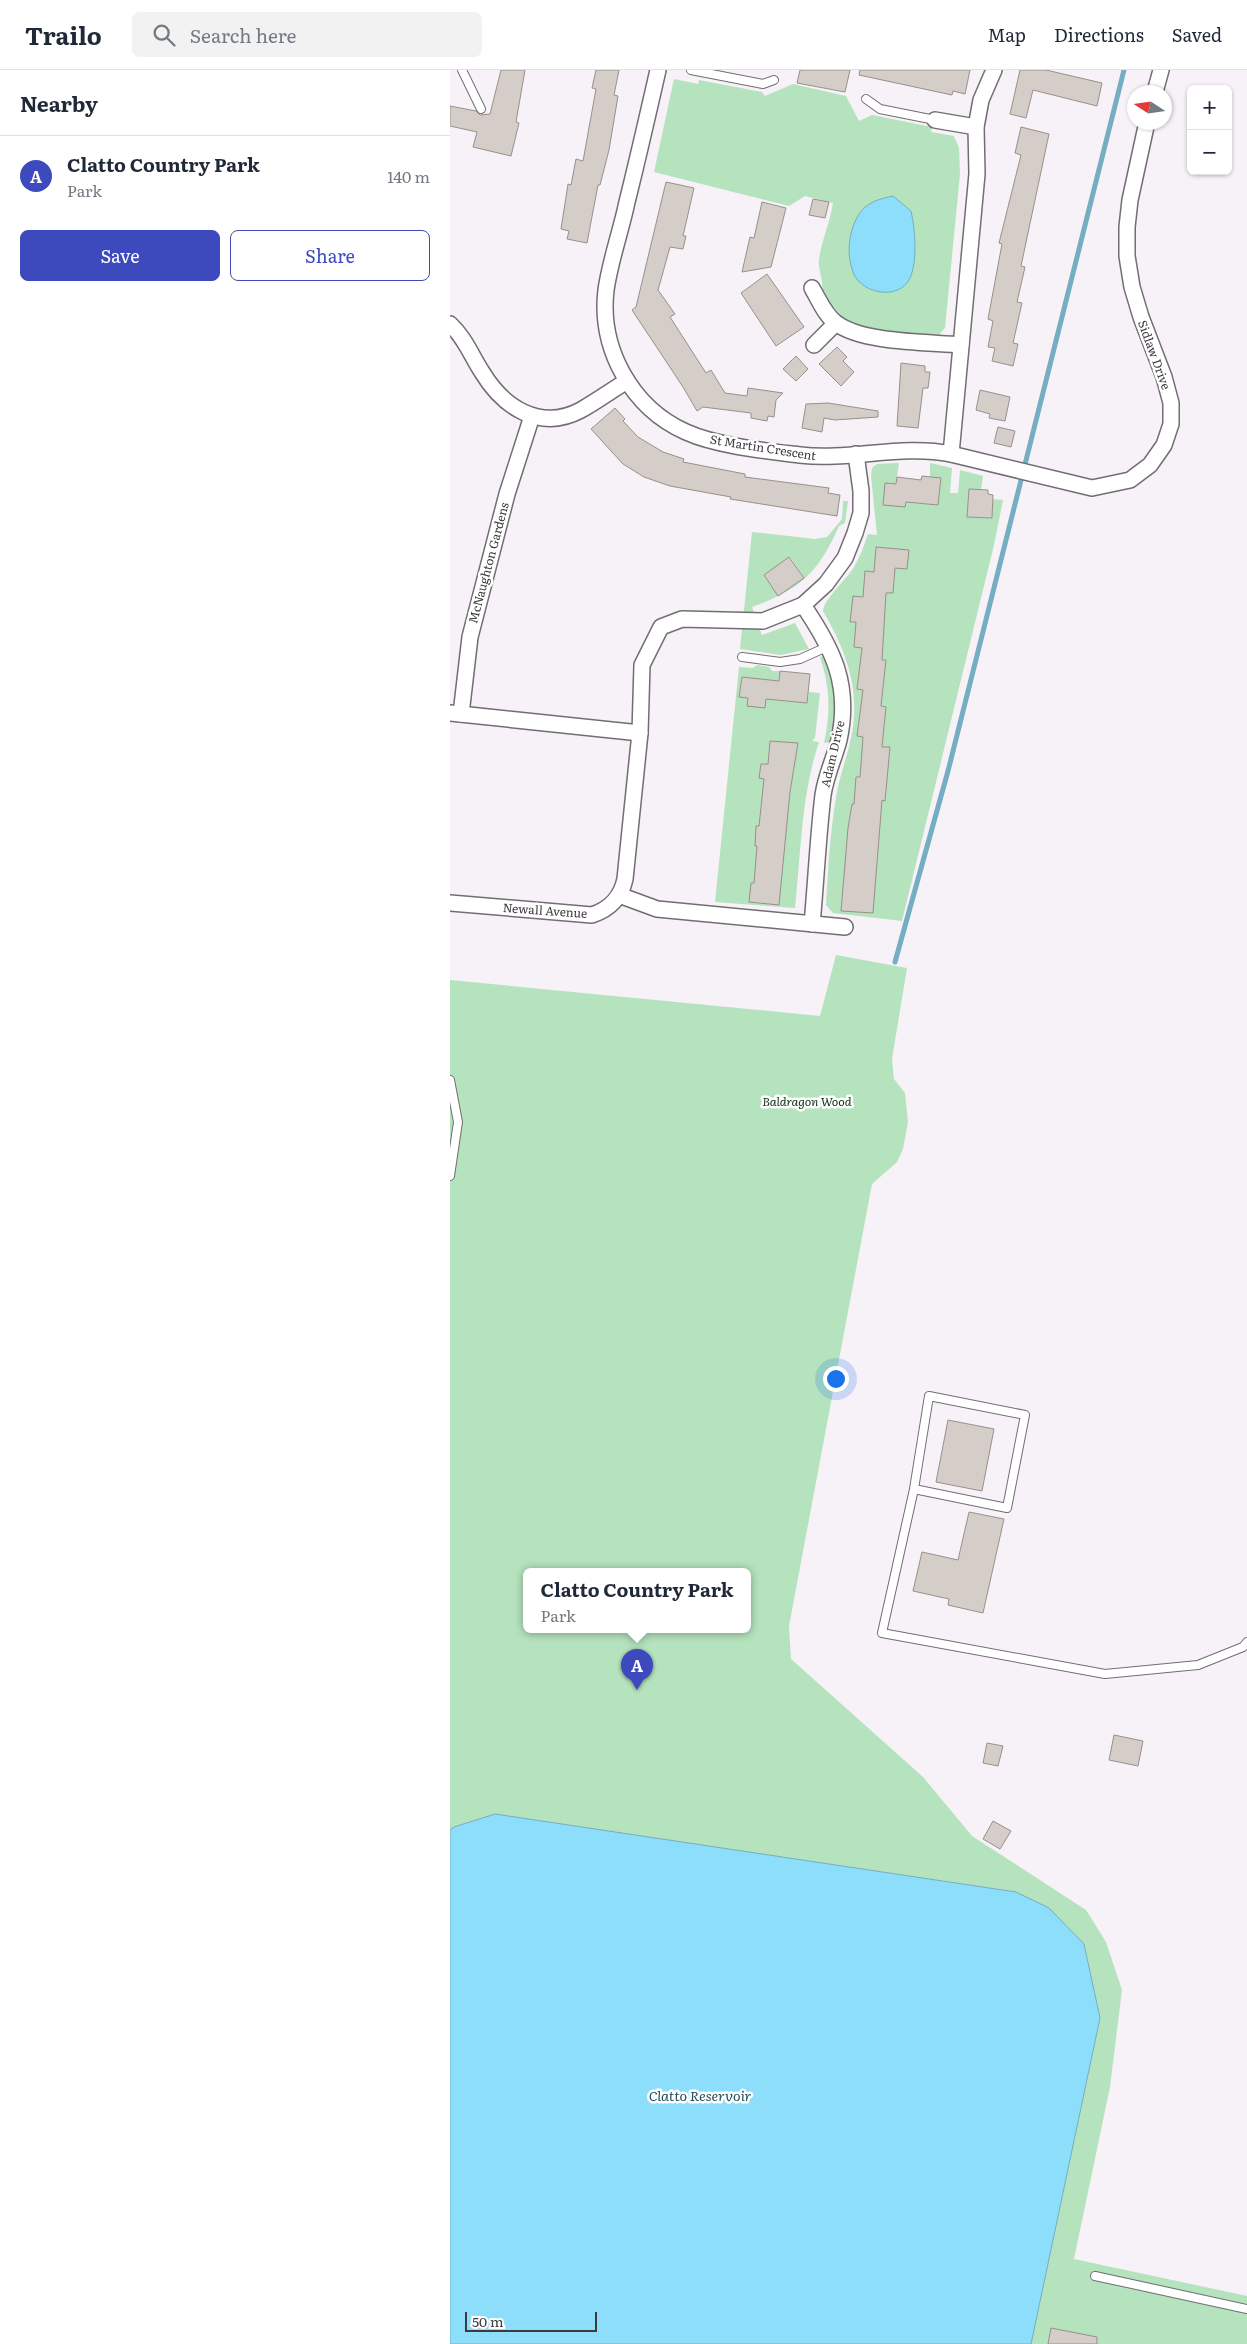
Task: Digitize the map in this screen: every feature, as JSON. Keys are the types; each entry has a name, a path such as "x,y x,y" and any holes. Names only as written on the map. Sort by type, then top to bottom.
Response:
{"street":[{"name":"St Martin Crescent","path":"658,70 606,290 609,338 616,360 627,381 642,400 662,418 685,432 709,440 821,457 931,450 951,454"},
{"path":"951,454 977,174 976,127 981,100 994,70"},
{"path":"1157,85 1161,70"},
{"path":"934,120 976,127"},
{"name":"Sidlaw Drive","path":"951,454 1039,477 1092,488 1130,480 1150,465 1164,444 1171,424 1171,403 1164,377 1141,317 1132,287 1127,256 1127,227 1130,200 1145,130"},
{"path":"812,288 824,309 836,323 856,334 961,345"},
{"path":"814,345 836,323"},
{"path":"450,324 466,342 482,372 499,396 513,408 532,416 550,418 570,415 627,381"},
{"name":"McNaughton Gardens","path":"456,714 470,637 508,494 532,416"},
{"path":"845,927 657,909 619,895 625,879 640,732 642,665 661,626 682,619 763,621 803,605 826,584 845,558 856,533 861,513 861,491 856,454"},
{"name":"Adam Drive","path":"803,605 829,646 837,668 842,720 824,794 812,924"},
{"path":"456,714 640,732"},
{"name":"Newall Avenue","path":"450,903 592,915 608,908 619,895"}],"lane":[{"path":"462,70 480,109"},
{"path":"691,70 763,84 774,80"},
{"path":"866,99 880,109 934,120"},
{"path":"742,657 780,662 800,660 829,646"},
{"path":"450,1080 458,1122 450,1176"},
{"path":"914,1489 1006,1508 1025,1415 929,1396 914,1489 882,1632 1105,1674 1198,1666 1243,1646 1247,1642"},
{"path":"1095,2276 1247,2309"}],"green space":[{"path":"674,79 698,84 699,80 762,92 765,96 793,84 846,96 859,121 872,115 932,127 931,132 954,136 959,148 960,174 945,328 939,335 904,334 867,329 850,323 836,314 826,300 819,262 833,203 805,196 789,206 654,172"},
{"path":"899,463 896,484 884,505 905,507 908,484 915,485 914,503 938,505 941,479 930,477 930,463 952,468 950,493 958,493 960,470 983,476 981,490 969,489 967,517 992,518 993,499 1003,500 994,545 902,921 833,913 826,905 834,811 851,738 854,704 850,672 845,657 823,611 831,595 854,567 868,534 877,535 871,476 872,468 877,464","holes":["861,657 886,660 882,692 857,689","861,704 886,707 883,739 857,736"]},
{"path":"843,501 848,501 845,523 839,526 824,556 806,577 783,594 752,607 762,635 795,623 809,649 781,655 740,649 752,532 815,539 827,537 842,519","holes":["790,557 804,577 778,595 764,575"]},
{"path":"825,656 833,688 834,720 830,742 824,743 828,721 828,689 820,657"},
{"path":"757,665 769,667 772,671 780,671 777,700 807,703 809,692 820,693 815,738 812,741 819,742 808,783 805,803 795,908 715,902 739,667 753,668"},
{"name":"Baldragon Wood","path":"836,955 907,968 892,1059 894,1079 905,1093 908,1122 903,1149 897,1162 872,1184 789,1626 791,1659 923,1777 972,1836 1086,1910 1106,1942 1122,1990 1110,2087 1074,2259 1247,2296 1247,2344 450,2344 450,980 820,1016"}],"water":[{"path":"893,196 911,211 915,237 915,258 911,276 907,283 894,291 877,291 862,285 853,272 849,256 850,240 855,222 862,210 877,200"},
{"name":"Clatto Reservoir","path":"495,1814 1016,1892 1049,1908 1084,1944 1100,2018 1031,2344 450,2344 450,1830"}],"building":[{"path":"501,70 525,70 516,122 519,123 511,156 473,147 477,132 450,126 450,106 476,111 480,115 490,114"},
{"path":"596,70 619,70 614,95 618,96 609,150 600,185 598,185 587,243 567,239 569,231 561,229 568,184 571,185 576,159 583,161 596,89 592,88"},
{"path":"800,70 850,70 845,92 797,83"},
{"path":"860,70 970,70 965,94 953,91 952,95 859,75"},
{"path":"1020,70 1046,70 1102,83 1097,106 1033,90 1026,118 1010,114"},
{"path":"1021,127 1049,134 1021,266 1025,267 1017,302 1022,303 1013,343 1018,344 1013,366 992,361 995,348 988,347 993,321 988,319 1002,244 999,243 1021,155 1015,153"},
{"path":"666,182 694,188 683,236 686,236 683,249 670,247 658,290 675,314 670,317 706,373 711,370 725,393 747,396 748,388 783,393 776,400 774,417 768,416 767,421 751,418 751,413 703,407 697,411 632,310 636,307"},
{"path":"813,199 829,202 825,218 809,215"},
{"path":"762,202 786,208 771,267 742,272 750,237 754,238"},
{"path":"767,274 804,327 776,346 741,293"},
{"path":"837,347 847,357 843,361 854,372 841,386 819,364"},
{"path":"796,356 808,369 796,381 783,369"},
{"path":"901,363 925,366 925,372 930,372 928,388 923,388 918,428 897,426"},
{"path":"980,390 1010,397 1005,421 989,418 990,414 976,410"},
{"path":"828,403 878,411 878,417 835,420 824,418 822,432 802,428 806,404"},
{"path":"615,408 625,419 623,421 638,437 663,452 684,459 683,462 745,474 745,477 829,488 828,493 840,495 837,516 730,499 731,497 670,486 644,477 623,464 591,429"},
{"path":"998,427 1015,431 1011,447 994,443"},
{"path":"922,476 941,478 938,505 906,502 905,507 883,505 885,483 896,484 897,477 921,480"},
{"path":"969,489 988,490 988,494 993,495 992,518 967,517"},
{"path":"876,547 909,550 907,569 895,568 893,593 886,593 882,660 886,660 881,706 886,707 882,747 890,747 885,801 882,800 873,913 841,911 848,828 852,804 854,804 856,777 860,777 863,737 857,736 863,690 857,689 862,648 854,647 856,622 850,622 853,596 863,597 865,571 874,572"},
{"path":"789,557 804,578 778,596 764,575"},
{"path":"780,671 810,674 807,703 766,699 765,708 747,706 748,698 739,697 742,677 779,681"},
{"path":"770,741 798,743 790,792 779,905 749,902 751,883 754,883 757,846 755,846 756,826 759,826 764,779 759,778 761,764 768,764"},
{"path":"948,1420 994,1429 982,1491 936,1482"},
{"path":"969,1512 1004,1519 983,1613 948,1605 949,1599 913,1591 922,1552 958,1560"},
{"path":"1114,1735 1143,1741 1138,1766 1109,1760"},
{"path":"987,1743 1003,1746 998,1766 983,1763"},
{"path":"993,1821 1011,1831 1000,1849 983,1839"},
{"path":"1051,2328 1097,2337 1097,2344 1048,2344"}],"waterway":[{"path":"895,962 948,771 1124,70"}],"place":[{"name":"Clatto Country Park","path":"637,1690"}]}
